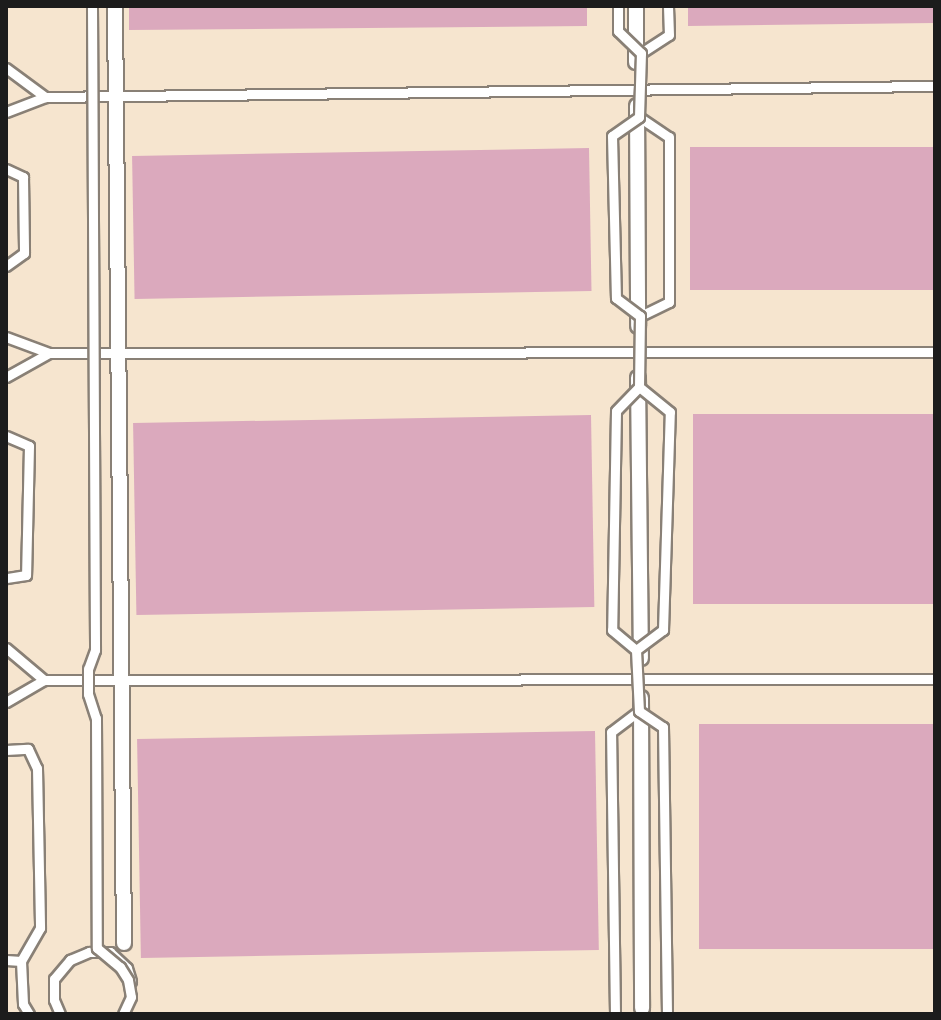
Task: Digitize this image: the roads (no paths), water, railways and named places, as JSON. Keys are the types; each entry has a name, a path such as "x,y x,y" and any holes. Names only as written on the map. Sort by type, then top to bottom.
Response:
{"street":[{"path":"115,6 124,943"},
{"path":"636,6 642,1008"}],"lane":[{"path":"92,6 95,650 88,669 88,694 96,718 97,948 120,967 128,980 131,997 123,1014"},
{"path":"618,6 618,31 641,53 639,117"},
{"path":"641,53 669,35 668,6"},
{"path":"6,68 45,97"},
{"path":"6,112 45,97 935,86"},
{"path":"639,117 612,136 616,298 640,316"},
{"path":"639,117 669,137 669,302 640,316"},
{"path":"6,169 23,177 24,253 6,266"},
{"path":"639,711 636,650 612,630 616,411 639,387 640,316"},
{"path":"6,337 49,353 935,352"},
{"path":"6,377 49,353"},
{"path":"636,650 663,630 670,412 639,387"},
{"path":"6,436 29,446 26,575 6,578"},
{"path":"6,648 44,680"},
{"path":"6,702 44,680 935,679"},
{"path":"615,1014 611,732 639,711"},
{"path":"639,711 663,727 667,1014"},
{"path":"6,750 28,749 37,768 40,928 21,961 23,1004 29,1014"},
{"path":"60,1014 54,1000 54,979 70,960 89,952 110,952 127,968 131,981 130,1014"},
{"path":"6,960 21,961"}]}
